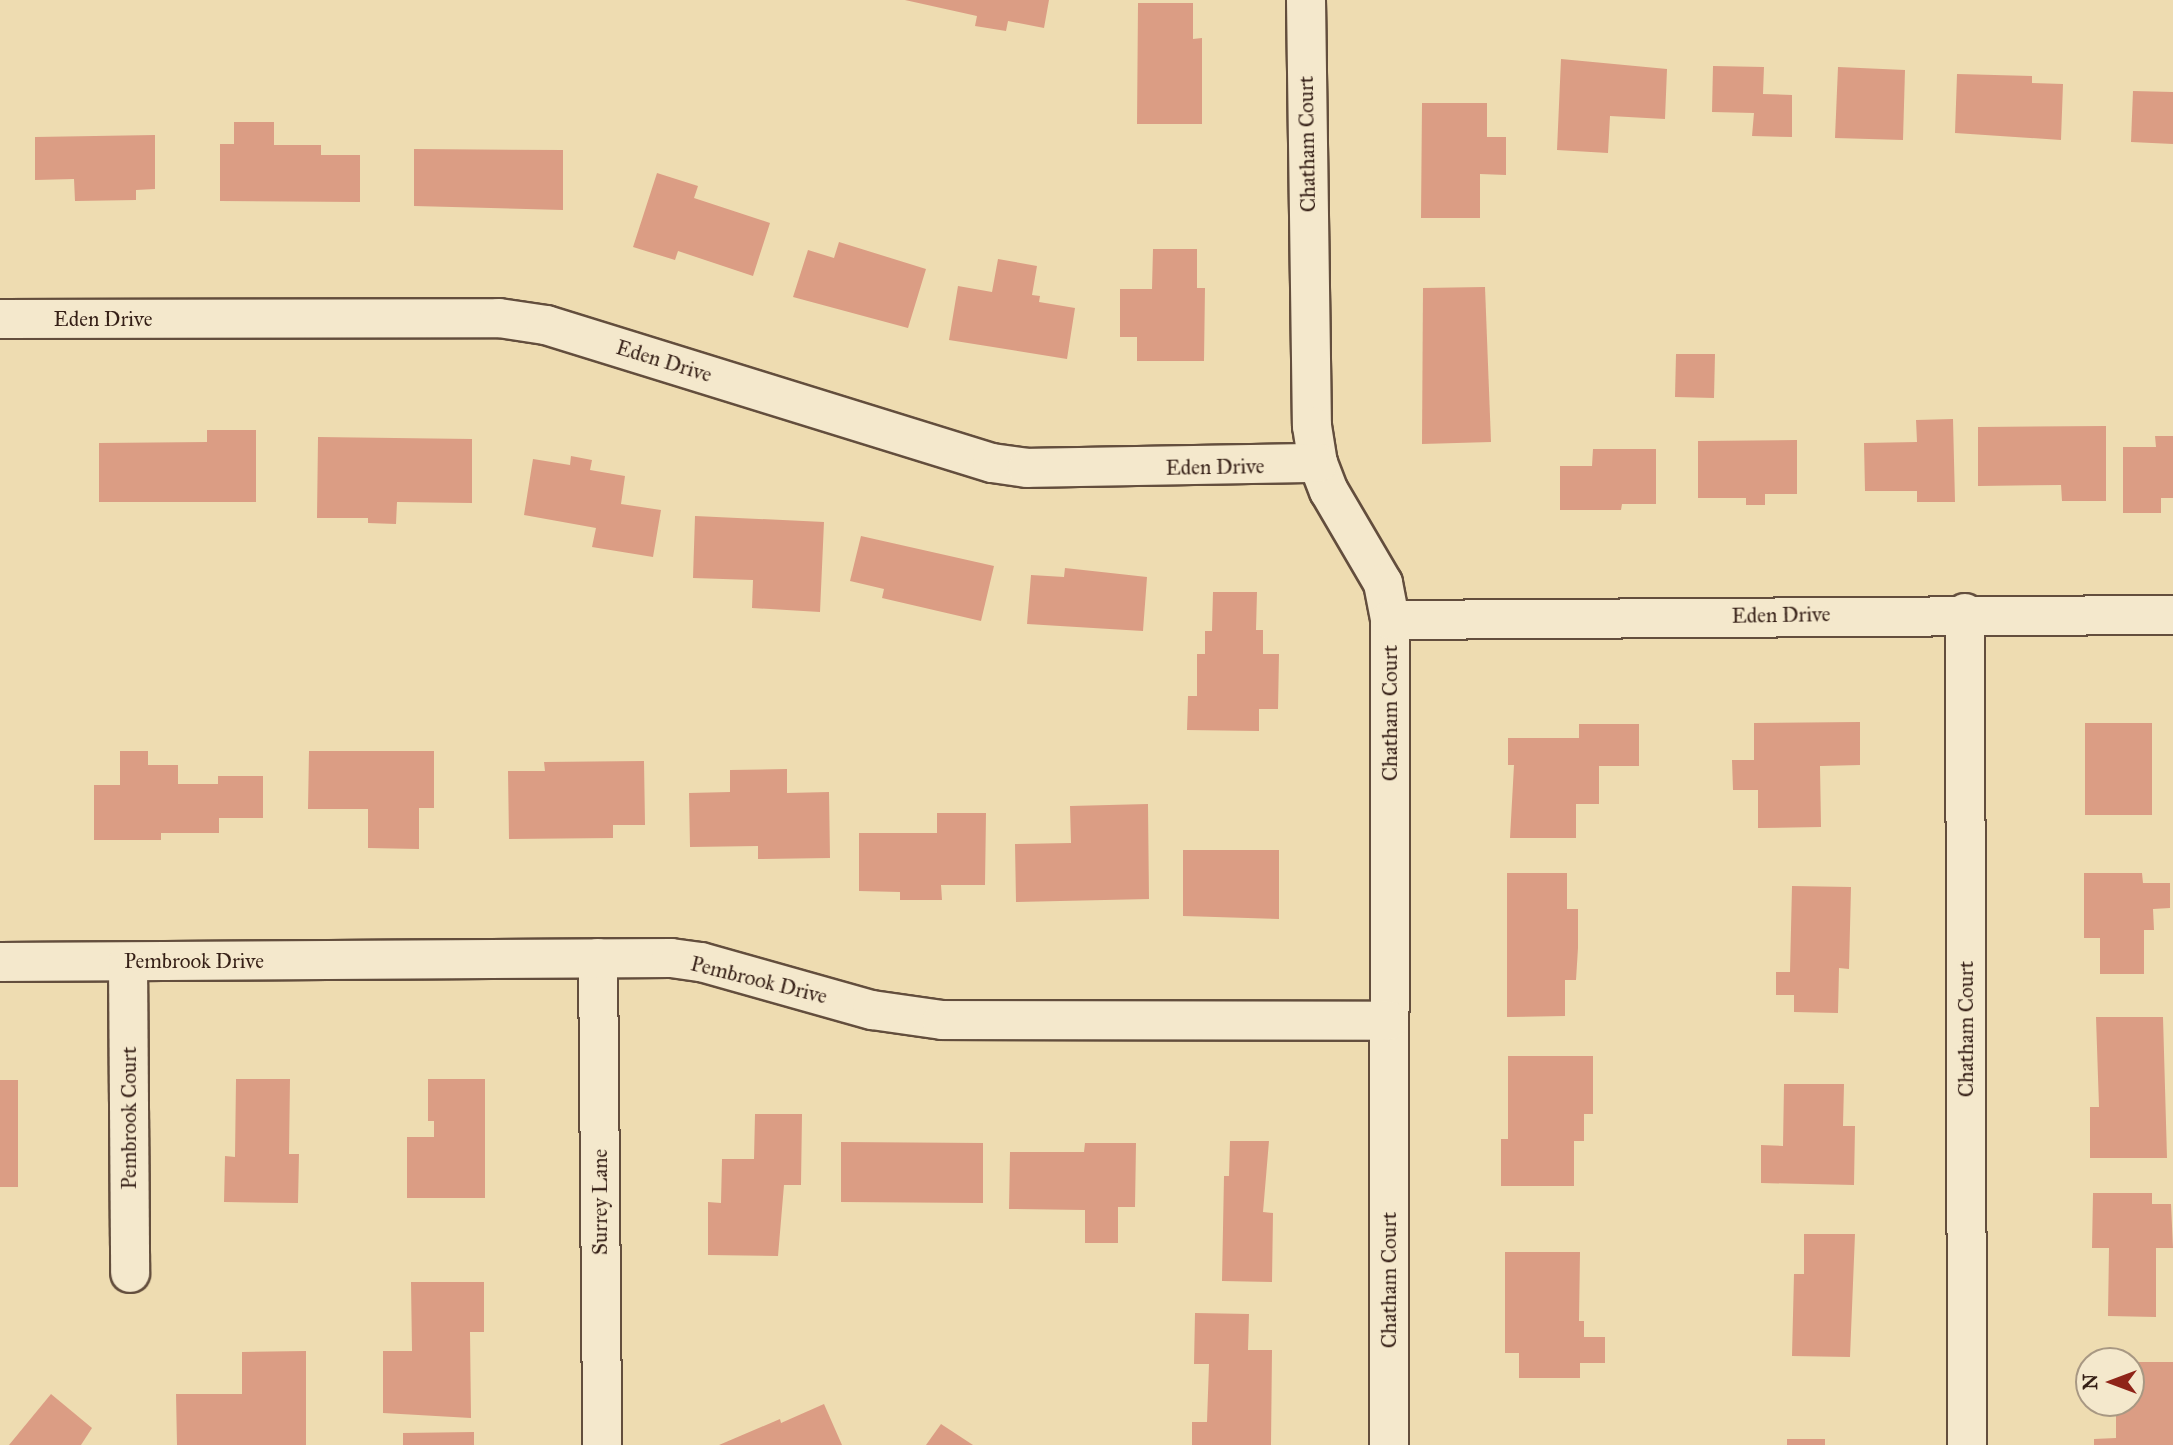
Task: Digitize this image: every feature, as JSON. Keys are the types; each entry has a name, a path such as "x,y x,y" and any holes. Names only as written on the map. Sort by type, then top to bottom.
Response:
{"street":[{"name":"Chatham Court","path":"1306,0 1310,388 1318,463 1329,491 1383,583 1390,620 1389,1445"},
{"name":"Eden Drive","path":"0,319 499,318 545,324 992,463 1027,468 1318,463"},
{"name":"Chatham Court","path":"1965,613 1968,1445"},
{"name":"Eden Drive","path":"1390,620 1965,613 2173,615"},
{"name":"Pembrook Drive","path":"0,962 598,958 701,962 872,1010 942,1020 1389,1021"},
{"name":"Surrey Lane","path":"598,958 602,1445"},
{"name":"Pembrook Court","path":"128,962 130,1273"}],"building":[{"path":"905,0 1049,0 1044,28 1008,21 1006,31 975,26 977,16"},
{"path":"1138,3 1193,3 1193,39 1202,38 1202,124 1137,124"},
{"path":"1561,59 1667,69 1665,119 1610,116 1608,153 1557,150"},
{"path":"1713,66 1764,67 1763,94 1792,95 1792,137 1752,136 1754,113 1712,112"},
{"path":"1838,67 1905,70 1903,140 1835,138"},
{"path":"1957,74 2032,76 2032,83 2063,84 2061,140 1955,133"},
{"path":"2133,91 2173,92 2173,144 2131,142"},
{"path":"1422,103 1487,103 1487,137 1506,137 1506,175 1480,174 1480,218 1421,218"},
{"path":"234,122 274,122 274,145 321,145 321,155 360,155 360,202 220,201 220,144 234,144"},
{"path":"155,135 155,189 136,190 136,200 75,201 74,179 35,180 35,137"},
{"path":"414,149 563,150 563,210 414,206"},
{"path":"657,173 698,186 694,198 770,223 753,276 678,251 675,260 633,247"},
{"path":"839,242 926,269 908,328 793,297 808,250 834,258"},
{"path":"1153,249 1197,249 1197,288 1205,288 1204,361 1137,361 1137,337 1120,337 1120,289 1152,289"},
{"path":"998,259 1037,266 1032,295 1040,296 1039,302 1075,308 1067,359 949,340 958,286 992,292"},
{"path":"1485,287 1491,442 1422,444 1423,288"},
{"path":"1676,354 1715,354 1714,398 1675,397"},
{"path":"1953,419 1955,502 1917,502 1917,491 1865,491 1864,443 1917,442 1916,420"},
{"path":"2106,426 2106,501 2062,501 2061,485 1978,486 1978,427"},
{"path":"207,430 256,430 256,502 99,502 99,443 207,442"},
{"path":"2155,436 2173,436 2173,498 2161,498 2161,513 2123,513 2123,447 2156,447"},
{"path":"318,437 472,439 472,503 397,502 396,524 368,523 368,518 317,518"},
{"path":"1797,440 1797,494 1765,494 1765,505 1746,505 1746,498 1698,498 1698,441"},
{"path":"1593,449 1656,449 1656,504 1622,504 1621,510 1560,510 1560,466 1592,466"},
{"path":"571,456 592,460 590,470 625,476 621,504 661,510 653,557 592,547 596,528 524,515 533,459 570,465"},
{"path":"695,516 824,522 820,612 752,608 753,580 693,578"},
{"path":"861,536 994,566 981,621 882,598 884,589 850,581"},
{"path":"1065,568 1147,577 1143,631 1027,624 1031,575 1064,577"},
{"path":"1213,592 1257,592 1256,630 1263,630 1263,654 1279,654 1278,709 1259,709 1259,731 1187,730 1188,696 1197,696 1197,654 1205,654 1205,631 1212,631"},
{"path":"1860,722 1860,765 1820,766 1821,827 1758,828 1758,790 1733,790 1732,760 1754,760 1754,723"},
{"path":"2085,723 2152,723 2152,815 2085,815"},
{"path":"1579,724 1639,724 1639,766 1599,766 1599,804 1576,804 1576,838 1510,838 1514,765 1508,765 1508,738 1579,738"},
{"path":"120,751 148,751 148,765 178,765 178,784 218,784 218,776 263,776 263,818 219,818 219,833 161,833 161,840 94,840 94,785 120,785"},
{"path":"309,751 434,751 434,808 419,808 419,849 368,848 368,809 308,809"},
{"path":"644,761 645,825 613,825 613,838 509,839 508,771 545,771 544,762"},
{"path":"787,769 787,793 829,792 830,858 758,859 758,846 690,847 689,793 730,792 730,770"},
{"path":"1148,804 1149,899 1016,902 1015,844 1071,843 1070,806"},
{"path":"937,813 986,813 985,885 941,885 942,900 900,900 900,892 859,891 859,833 937,833"},
{"path":"1183,850 1279,850 1279,919 1183,916"},
{"path":"1507,873 1567,873 1567,909 1578,909 1578,948 1576,980 1565,980 1565,1016 1507,1017"},
{"path":"2084,873 2142,873 2143,883 2170,883 2170,908 2153,909 2154,930 2144,930 2144,974 2100,974 2100,938 2084,938"},
{"path":"1792,886 1851,887 1849,969 1839,968 1838,1013 1794,1012 1794,995 1776,995 1776,972 1790,972"},
{"path":"2096,1017 2163,1017 2167,1158 2090,1158 2090,1107 2099,1107"},
{"path":"1508,1056 1593,1056 1593,1114 1584,1114 1584,1141 1574,1141 1574,1186 1501,1186 1501,1139 1508,1139"},
{"path":"236,1079 290,1079 289,1154 299,1154 298,1203 224,1202 225,1156 235,1157"},
{"path":"428,1079 485,1079 485,1198 407,1198 407,1137 434,1137 434,1121 428,1121"},
{"path":"0,1080 18,1080 18,1187 0,1187"},
{"path":"1784,1084 1844,1084 1843,1126 1855,1126 1854,1185 1761,1183 1761,1145 1783,1146"},
{"path":"755,1114 802,1114 801,1185 784,1185 778,1256 708,1255 708,1202 721,1203 722,1159 754,1159"},
{"path":"1230,1141 1269,1141 1263,1212 1273,1213 1272,1282 1222,1281 1224,1176 1229,1176"},
{"path":"841,1142 983,1143 983,1203 841,1202"},
{"path":"1085,1143 1136,1143 1135,1207 1118,1207 1118,1243 1085,1243 1085,1210 1009,1209 1010,1152 1084,1152"},
{"path":"2093,1193 2152,1193 2152,1204 2171,1204 2173,1248 2156,1248 2156,1317 2108,1316 2109,1248 2092,1248"},
{"path":"1804,1234 1855,1234 1850,1357 1792,1356 1794,1274 1804,1274"},
{"path":"1505,1252 1580,1252 1579,1321 1584,1321 1584,1337 1605,1337 1605,1363 1580,1363 1580,1378 1519,1378 1519,1353 1505,1353"},
{"path":"411,1282 484,1282 484,1332 470,1332 471,1418 383,1413 383,1351 412,1351"},
{"path":"1195,1313 1249,1314 1248,1350 1272,1350 1271,1445 1192,1445 1192,1422 1207,1422 1209,1364 1194,1364"},
{"path":"306,1351 306,1445 177,1445 176,1394 242,1394 242,1352"},
{"path":"2145,1362 2173,1362 2173,1445 2094,1445 2094,1439 2116,1438 2116,1417 2145,1417"},
{"path":"51,1394 92,1428 81,1445 9,1445"},
{"path":"824,1404 842,1445 719,1445 780,1419 781,1423"},
{"path":"941,1424 973,1445 926,1445"},
{"path":"474,1432 474,1445 403,1445 403,1433"},
{"path":"1787,1439 1825,1439 1825,1445 1787,1445"}]}
